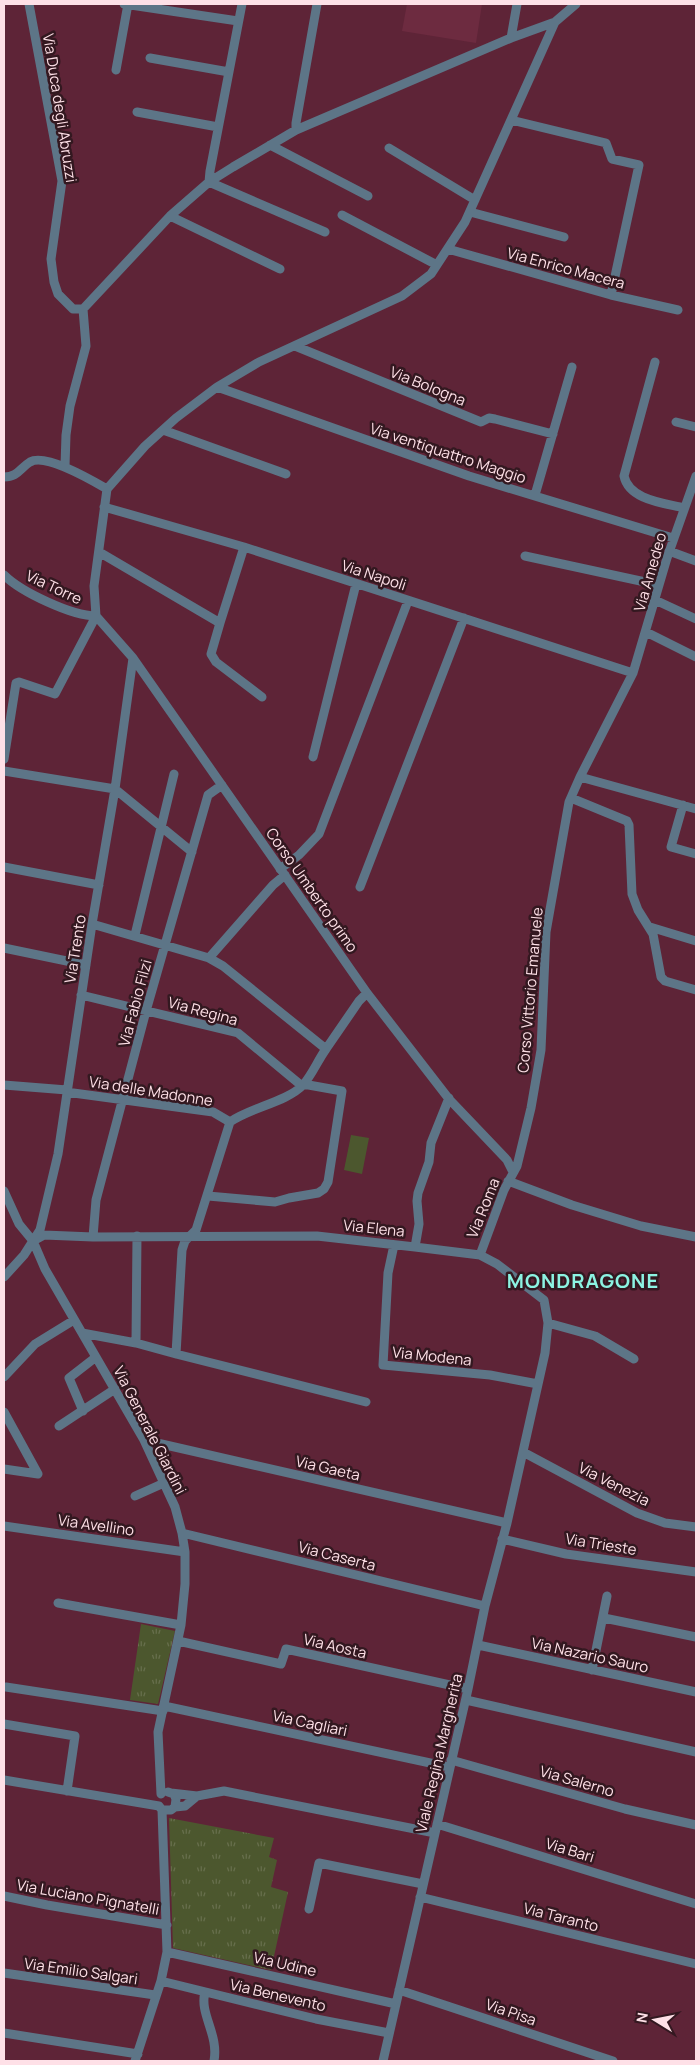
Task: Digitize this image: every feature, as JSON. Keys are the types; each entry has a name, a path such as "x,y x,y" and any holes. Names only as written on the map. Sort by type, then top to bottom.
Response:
{"street":[{"name":"Via Duca degli Abruzzi","path":"28,4 62,181 51,259 54,282 58,294 72,309 83,309"},
{"path":"116,70 126,4 238,22"},
{"path":"209,182 242,4"},
{"path":"296,130 317,4"},
{"path":"510,38 518,4"},
{"path":"65,466 66,435 70,406 86,346 83,309 170,216 209,182 296,130 510,38 555,22 576,4"},
{"path":"4,758 16,683 19,682 55,694 96,616 94,586 107,489 133,459 163,430 218,387 259,362 402,296 431,274 470,212 555,22"},
{"path":"150,58 229,72"},
{"path":"137,112 218,127"},
{"path":"511,120 606,143 612,159 639,165 611,295"},
{"path":"270,145 368,196"},
{"path":"389,148 475,200"},
{"path":"209,182 325,232"},
{"path":"470,212 564,237"},
{"path":"342,215 437,265"},
{"path":"170,216 280,269"},
{"name":"Via Enrico Macera","path":"448,249 611,295 678,310"},
{"name":"Via Bologna","path":"295,346 481,422 489,418 553,434"},
{"path":"655,362 624,476 625,483 640,496 684,508"},
{"path":"535,495 572,367"},
{"name":"Via ventiquattro Maggio","path":"218,387 382,447 469,476 673,538"},
{"path":"676,422 696,427"},
{"path":"163,430 286,474"},
{"path":"4,477 17,475 32,460 65,466 107,489"},
{"name":"Via Amedeo","path":"633,673 673,538 696,478"},
{"name":"Via Napoli","path":"104,507 244,547 633,673"},
{"path":"244,547 211,654 216,662 262,697"},
{"path":"669,551 696,561"},
{"path":"100,552 220,623"},
{"path":"526,556 659,586"},
{"name":"Via Torre","path":"4,575 22,591 84,616 96,616"},
{"path":"312,757 356,584"},
{"path":"655,600 696,619"},
{"path":"209,958 318,834 408,601"},
{"name":"Corso Umberto primo","path":"96,616 133,658 367,993 449,1098 507,1160 513,1172"},
{"path":"360,887 464,618"},
{"path":"646,632 696,657"},
{"name":"Via Trento","path":"4,1277 33,1242 40,1230 58,1154 92,924 115,789 133,658"},
{"name":"Corso Vittorio Emanuele","path":"513,1172 523,1147 537,1074 546,932 571,798 633,673"},
{"path":"4,771 115,789 192,852"},
{"path":"135,935 174,774"},
{"path":"580,777 696,809"},
{"name":"Via Fabio Filzi","path":"93,1237 96,1200 165,944 208,795 222,785"},
{"path":"571,798 627,821 629,825 632,894 638,910 650,927 656,944 662,980 696,990"},
{"path":"683,805 671,847 696,854"},
{"path":"4,867 99,885"},
{"path":"92,924 209,958 223,966 326,1048"},
{"path":"650,927 696,941"},
{"path":"4,948 86,964"},
{"path":"176,1354 182,1250 185,1241 196,1230 230,1122 237,1117 287,1095 302,1085 359,1001 367,993"},
{"name":"Via Regina","path":"81,996 238,1034 302,1085"},
{"name":"Via delle Madonne","path":"4,1085 67,1091 213,1112 230,1122"},
{"path":"208,1196 275,1202 318,1193 324,1189 328,1182 342,1091 302,1085"},
{"path":"415,1247 419,1224 418,1193 429,1162 431,1143 449,1098"},
{"name":"Via Roma","path":"480,1255 513,1172"},
{"path":"508,1181 572,1205 641,1226 696,1237"},
{"name":"Via Generale Giardini","path":"4,1191 6,1200 19,1224 33,1242 44,1268 144,1440 175,1507 185,1552 185,1584 181,1625 158,1732 164,1805 162,1833 167,1952 161,1981 136,2057"},
{"name":"Via Elena","path":"33,1242 44,1235 93,1237 317,1236 480,1255 497,1264 544,1300 548,1323 545,1353 523,1452"},
{"path":"136,1344 137,1236"},
{"name":"Via Modena","path":"394,1245 388,1273 383,1365 490,1375 538,1384"},
{"path":"4,1377 35,1344 74,1320"},
{"path":"548,1323 595,1336 634,1359"},
{"path":"82,1333 136,1344 366,1402"},
{"path":"82,1411 69,1378 96,1357"},
{"path":"59,1426 116,1389"},
{"path":"4,1412 38,1474 4,1469"},
{"name":"Via Gaeta","path":"144,1440 507,1523"},
{"name":"Viale Regina Margherita","path":"383,2061 466,1700 485,1606 523,1452"},
{"name":"Via Venezia","path":"523,1452 637,1513 665,1523 696,1527"},
{"path":"135,1496 164,1483"},
{"name":"Via Avellino","path":"4,1526 185,1552"},
{"name":"Via Caserta","path":"182,1533 485,1606"},
{"name":"Via Trieste","path":"502,1539 566,1554 696,1572"},
{"path":"592,1670 608,1596"},
{"path":"58,1603 181,1625"},
{"path":"604,1618 696,1637"},
{"name":"Via Aosta","path":"178,1640 281,1664 286,1649 468,1690"},
{"name":"Via Nazario Sauro","path":"478,1645 696,1692"},
{"name":"Via Cagliari","path":"6,1687 164,1709 450,1763"},
{"path":"466,1700 696,1752"},
{"path":"4,1724 75,1736 67,1791"},
{"name":"Via Salerno","path":"450,1763 625,1809 696,1825"},
{"path":"4,1780 164,1805 185,1806 197,1796"},
{"name":"Via Bari","path":"197,1796 224,1791 436,1828 696,1904"},
{"path":"164,1805 171,1793"},
{"path":"164,1805 176,1799 171,1793"},
{"path":"171,1793 197,1796"},
{"path":"309,1909 319,1863 423,1884"},
{"name":"Via Luciano Pignatelli","path":"4,1896 167,1925"},
{"name":"Via Taranto","path":"420,1897 696,1964"},
{"name":"Via Udine","path":"167,1952 396,2004"},
{"name":"Via Emilio Salgari","path":"4,1973 155,1995"},
{"name":"Via Benevento","path":"161,1981 316,2019 389,2033"},
{"name":"Via Pisa","path":"400,1990 613,2061"},
{"path":"205,1992 203,2005 215,2042 214,2061"},
{"path":"4,2033 136,2057"}],"shaded area":[{"path":"407,4 482,4 476,43 402,31"}],"green space":[{"path":"351,1135 369,1138 362,1174 344,1170"},
{"path":"141,1624 175,1631 158,1704 130,1700"},
{"path":"169,1818 274,1838 269,1857 277,1860 271,1887 288,1892 271,1970 173,1948"}],"district":[{"name":"MONDRAGONE","path":"583,1280"}]}
